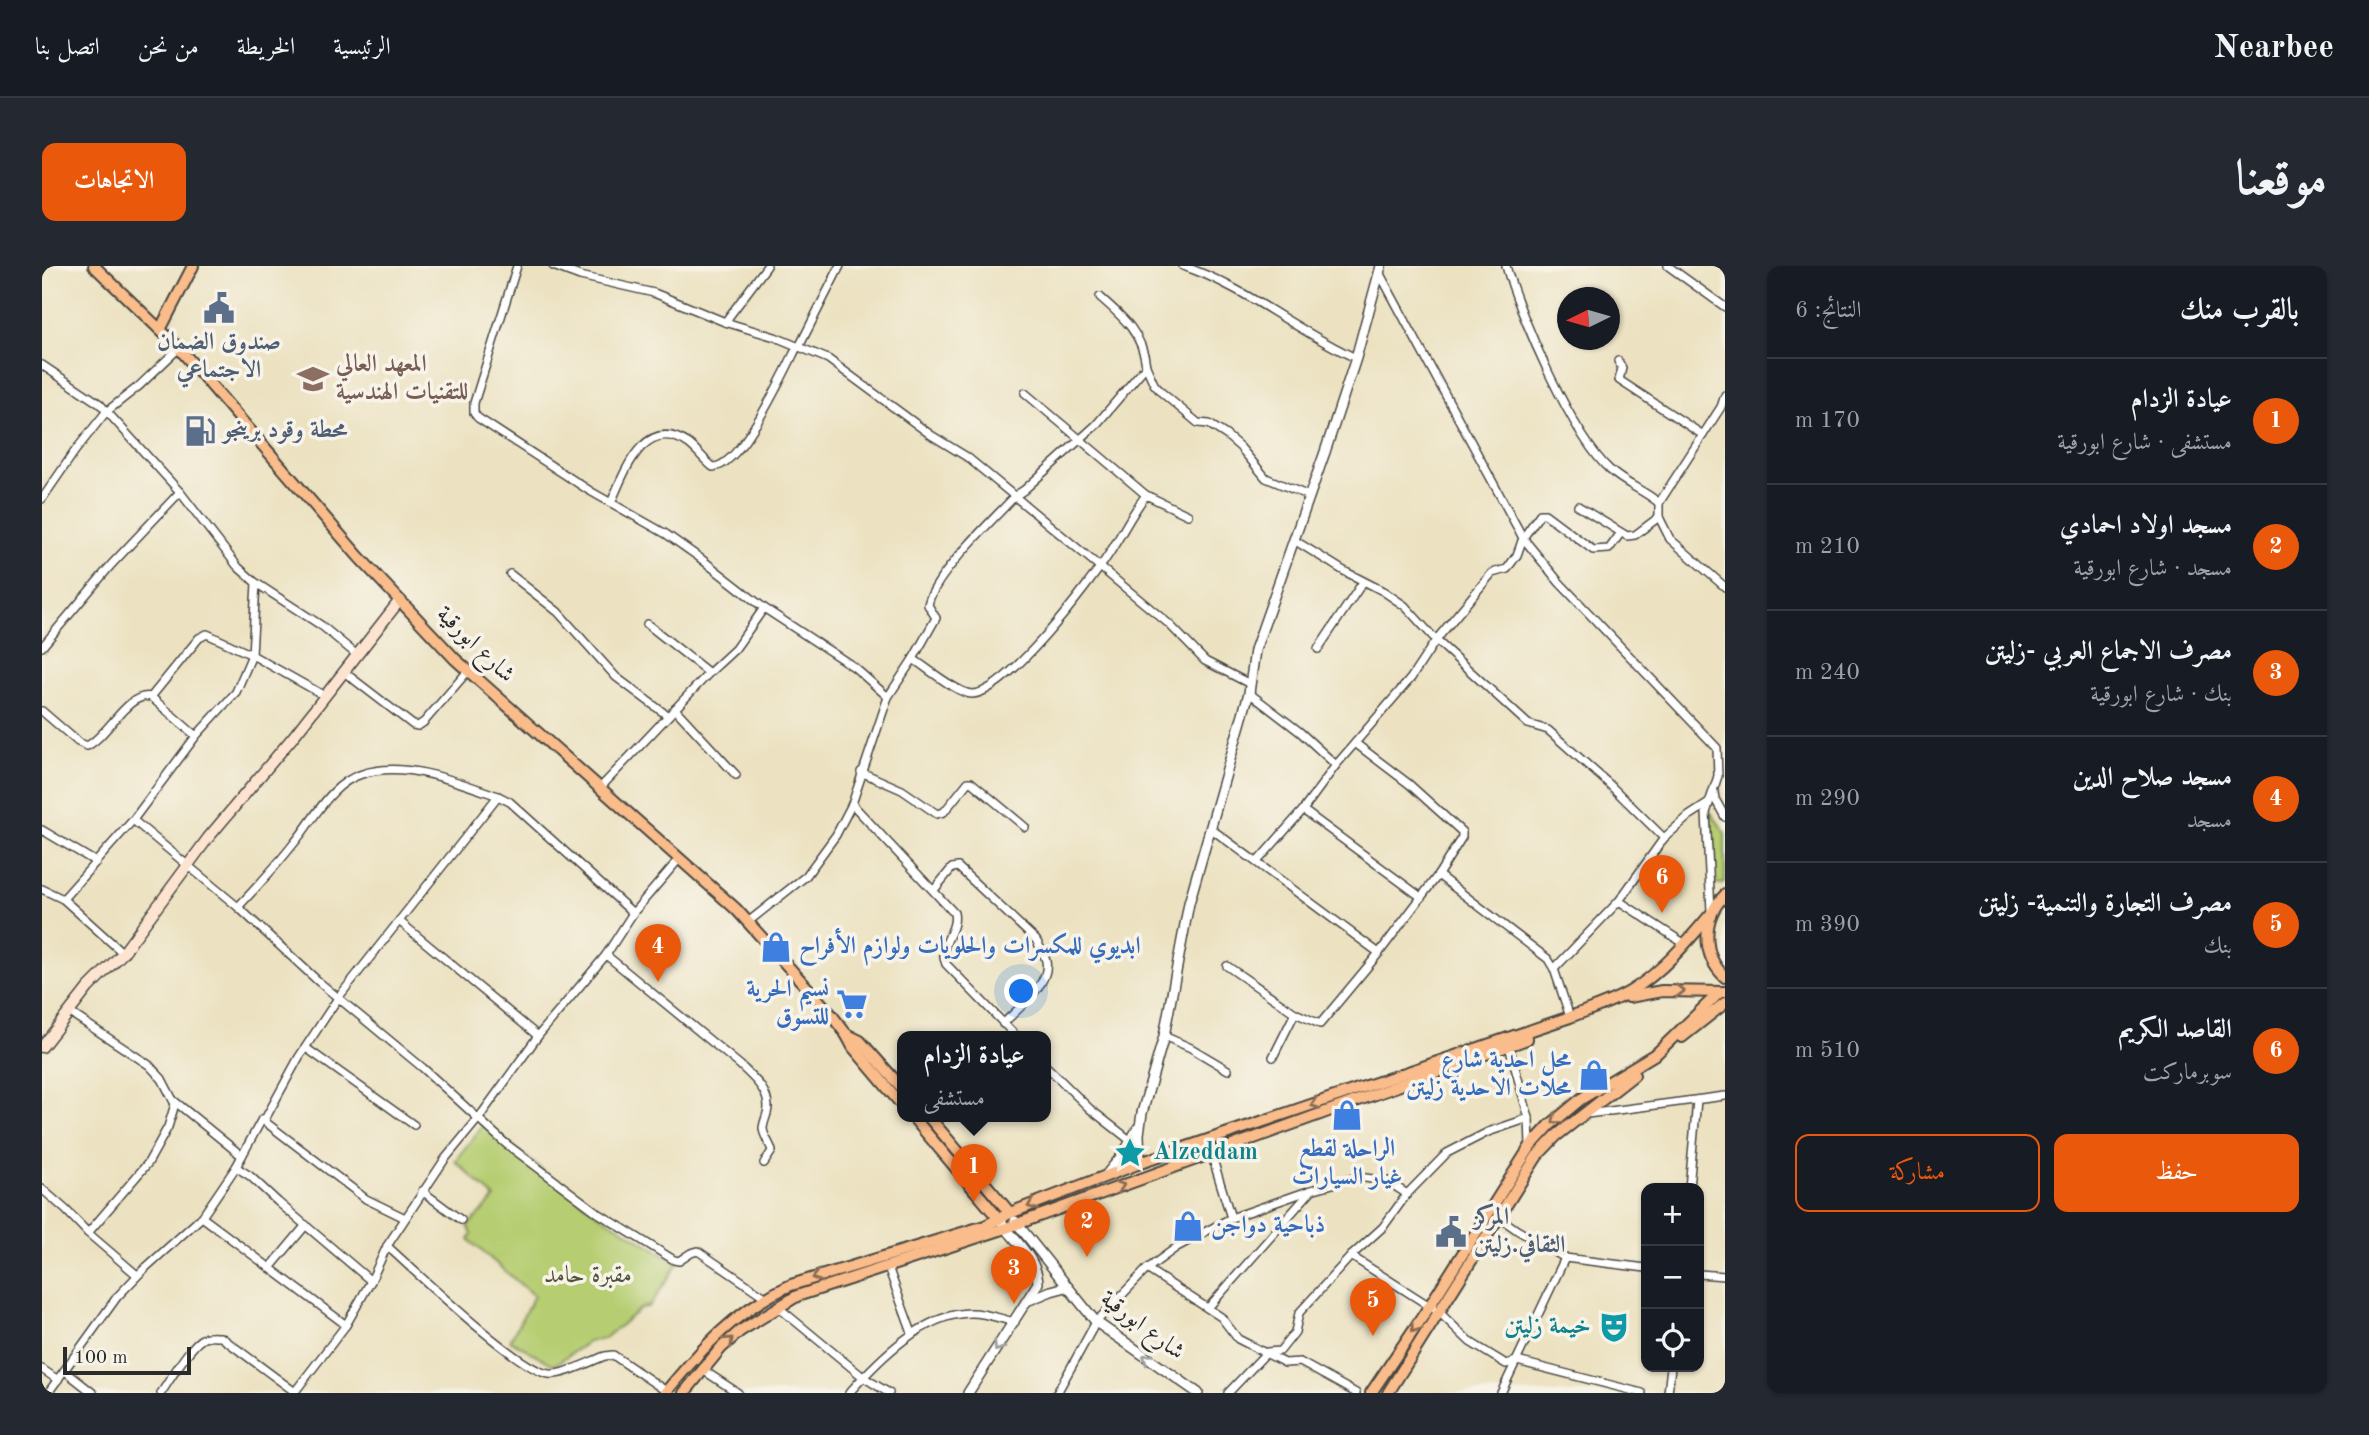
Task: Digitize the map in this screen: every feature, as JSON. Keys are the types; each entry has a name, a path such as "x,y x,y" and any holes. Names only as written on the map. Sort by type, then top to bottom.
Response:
{"main road":[{"name":"شارع ابورقية","path":"94,266 179,348 359,557 468,671 748,922 846,1034 853,1047 897,1099"},
{"path":"160,328 193,266"},
{"path":"44,1041 88,988 123,953 187,864 400,600"},
{"path":"684,1393 721,1348 740,1331 797,1296 888,1267 1005,1220 1106,1175 1570,1017 1635,988 1685,944 1725,895"},
{"path":"1711,914 1707,945 1712,960 1725,976"},
{"path":"917,1122 1005,1220 1017,1224 1509,1046 1637,994 1681,991 1724,994"},
{"path":"1371,1393 1500,1218 1537,1156 1556,1136 1724,994"},
{"path":"1388,1393 1530,1147 1550,1125 1581,1099 1657,1053 1724,994"},
{"name":"شارع ابورقية","path":"846,1034 860,1041 897,1082"},
{"path":"932,1122 1005,1220"},
{"path":"1140,1163 1144,1177"},
{"path":"666,1392 718,1332 765,1297 791,1285 1005,1220"}],"street":[{"path":"517,266 474,403 474,413 478,418 700,558 764,608 854,667 888,696"},
{"path":"553,266 580,276 654,293 725,323 775,337 828,359 931,435 967,457 1169,624 1205,661 1250,688 1336,765"},
{"path":"725,323 767,266"},
{"path":"611,503 630,462 647,441 657,436 674,436 689,444 713,467 725,464 760,420 840,266"},
{"path":"1183,266 1255,298 1326,344 1356,358"},
{"path":"1506,266 1513,292 1543,359 1579,428 1610,470 1659,503"},
{"path":"1668,266 1725,307"},
{"path":"1106,1175 1131,1141 1140,1123 1164,1036 1189,903 1250,688 1255,650 1356,358 1380,270"},
{"path":"1380,270 1523,538 1559,582 1725,757"},
{"path":"1100,297 1138,334 1146,366 1161,392 1198,423 1209,424 1226,435 1266,478 1309,496"},
{"path":"44,493 106,412 139,386 179,348"},
{"path":"1618,360 1622,368 1619,380 1703,435"},
{"path":"42,365 91,396 180,492 213,533 226,555 256,583 322,626 357,655"},
{"path":"748,922 796,887 811,871 836,835 852,804 888,696 936,618 928,605 930,596 972,542 1015,496 1096,425 1146,366"},
{"path":"1026,393 1146,495 1188,515"},
{"path":"1725,395 1721,407 1659,503 1659,517 1670,539 1725,587"},
{"path":"42,647 111,565 180,492"},
{"path":"913,659 960,691 977,693 994,684 1022,660 1062,616 1100,565 1146,495"},
{"path":"1578,506 1627,537 1635,535 1659,517"},
{"path":"1257,862 1411,678 1436,639 1492,573 1507,569 1517,555 1523,538 1542,513 1593,550 1609,549 1620,534"},
{"path":"1294,540 1363,582 1383,590 1405,606 1436,639 1528,724 1548,730 1664,838"},
{"path":"510,574 574,628 616,677 668,716"},
{"path":"1318,649 1363,582"},
{"path":"62,899 133,820 196,736 236,692 252,655 256,583"},
{"path":"600,788 735,649 764,608"},
{"path":"646,624 709,674"},
{"path":"151,697 200,638 207,634 252,655 325,696"},
{"path":"344,672 413,725 418,726 468,671"},
{"path":"42,711 87,746 96,741 132,700 139,696 151,697 196,736"},
{"path":"675,709 736,775"},
{"path":"1227,966 1295,1013 1322,1023 1438,875 1462,837 1462,832 1409,784 1355,743"},
{"path":"1711,914 1706,813 1719,768 1717,748"},
{"path":"238,907 341,785 362,774 401,771 461,783 510,802 633,913"},
{"path":"861,772 902,790 937,814 944,812 968,782 971,782 1025,827"},
{"path":"1714,792 1715,800 1725,817"},
{"path":"48,1393 117,1297 178,1236 202,1217 236,1167 262,1119 264,1121 338,998 498,796"},
{"path":"1554,969 1619,901 1664,838 1709,803"},
{"path":"852,804 934,890 955,918 942,953 946,964 1011,1031"},
{"path":"1303,810 1421,897"},
{"path":"133,820 238,907 338,998 538,1169 614,1223 677,1261 698,1251 765,1297"},
{"path":"1210,828 1379,953"},
{"path":"42,830 96,862"},
{"path":"161,1393 196,1344 206,1337 215,1336 222,1337 294,1393 346,1325 387,1246 445,1159 478,1119 538,1036 607,955 633,913 679,859"},
{"path":"934,890 952,868 957,866 1036,940 1043,953 1046,963 1043,978 1003,1024"},
{"path":"1438,875 1540,951 1554,969 1570,1017"},
{"path":"42,889 62,899 123,953"},
{"path":"1619,901 1685,944"},
{"path":"399,921 538,1036"},
{"path":"607,955 740,1065 760,1085 768,1107 764,1132 772,1151 764,1163"},
{"path":"69,1012 149,1065 162,1079 175,1104 172,1119 148,1163 88,1233"},
{"path":"1273,1057 1295,1013"},
{"path":"1164,1036 1228,1070"},
{"path":"1509,1046 1529,1118 1530,1147"},
{"path":"306,1048 414,1125"},
{"path":"1051,1071 1090,1109 1131,1141"},
{"path":"1583,1114 1725,1096"},
{"path":"173,1100 242,1156"},
{"path":"1689,1183 1697,1100"},
{"path":"1228,1393 1267,1352 1280,1351 1295,1332 1299,1313 1351,1256 1383,1227 1407,1194 1447,1153 1488,1132 1529,1118"},
{"path":"264,1121 366,1199 405,1218"},
{"path":"1140,1123 1140,1163"},
{"path":"1211,1153 1231,1218"},
{"path":"236,1167 250,1176 371,1281"},
{"path":"1058,1393 1096,1322 1147,1269 1177,1247 1231,1218 1311,1190 1364,1176 1387,1181 1407,1194"},
{"path":"42,1189 137,1275"},
{"path":"1209,1308 1311,1190"},
{"path":"422,1191 461,1220"},
{"path":"202,1217 346,1325"},
{"path":"1500,1218 1565,1258 1641,1267"},
{"path":"968,1393 1038,1283 1035,1267 1005,1220"},
{"name":"شارع ابورقية","path":"1017,1224 1096,1322 1198,1393"},
{"path":"270,1268 306,1225"},
{"path":"387,1246 505,1349 539,1371 546,1374 558,1373 605,1356 613,1356 666,1392"},
{"path":"1351,1256 1434,1310 1470,1342 1506,1364 1517,1361 1642,1393"},
{"path":"1501,1393 1565,1258"},
{"path":"888,1267 912,1333"},
{"path":"1147,1269 1221,1317 1238,1339 1285,1363 1300,1362 1356,1393"},
{"path":"1704,1274 1725,1276"},
{"name":"شارع ابورقية","path":"1028,1301 1066,1287"},
{"path":"778,1307 863,1377 889,1393"},
{"path":"849,1393 912,1333 939,1320 973,1313 1015,1322"},
{"path":"42,1369 58,1380"},
{"path":"703,1370 738,1393"},
{"path":"65,1371 93,1393"},
{"path":"1668,1393 1670,1372"}],"green space":[{"path":"1709,810 1725,832 1725,882 1722,884 1713,883 1715,857"},
{"name":"مقبرة حامد","path":"484,1124 594,1211 678,1263 650,1306 640,1309 605,1338 588,1342 554,1365 510,1340 534,1296 469,1240 472,1234 468,1226 495,1198 455,1161"}],"place":[{"name":"صندوق الضمان الاجتماعي","path":"219,308"},
{"name":"المعهد العالي للتقنيات الهندسية","path":"313,379"},
{"name":"محطة وقود برينجو","path":"200,431"},
{"name":"القاصد الكريم","path":"1662,913"},
{"name":"ابديوي للمكسرات والحلويات ولوازم الأفراح","path":"776,947"},
{"name":"مسجد صلاح الدين","path":"658,982"},
{"name":"نسيم الحرية للتسوق","path":"852,1004"},
{"name":"محل احدية شارع محلات الاحدية زليتن","path":"1594,1075"},
{"name":"الراحلة لقطع غيار السيارات","path":"1347,1115"},
{"name":"Alzeddam","path":"1130,1153"},
{"name":"عيادة الزدام","path":"974,1202"},
{"name":"ذباحية دواجن","path":"1188,1226"},
{"name":"المركز الثقافي.زليتن","path":"1451,1232"},
{"name":"مسجد اولاد احمادي","path":"1087,1257"},
{"name":"مصرف الاجماع العربي -زليتن","path":"1014,1304"},
{"name":"خيمة زليتن","path":"1614,1327"},
{"name":"مصرف التجارة والتنمية- زليتن","path":"1373,1336"}]}
